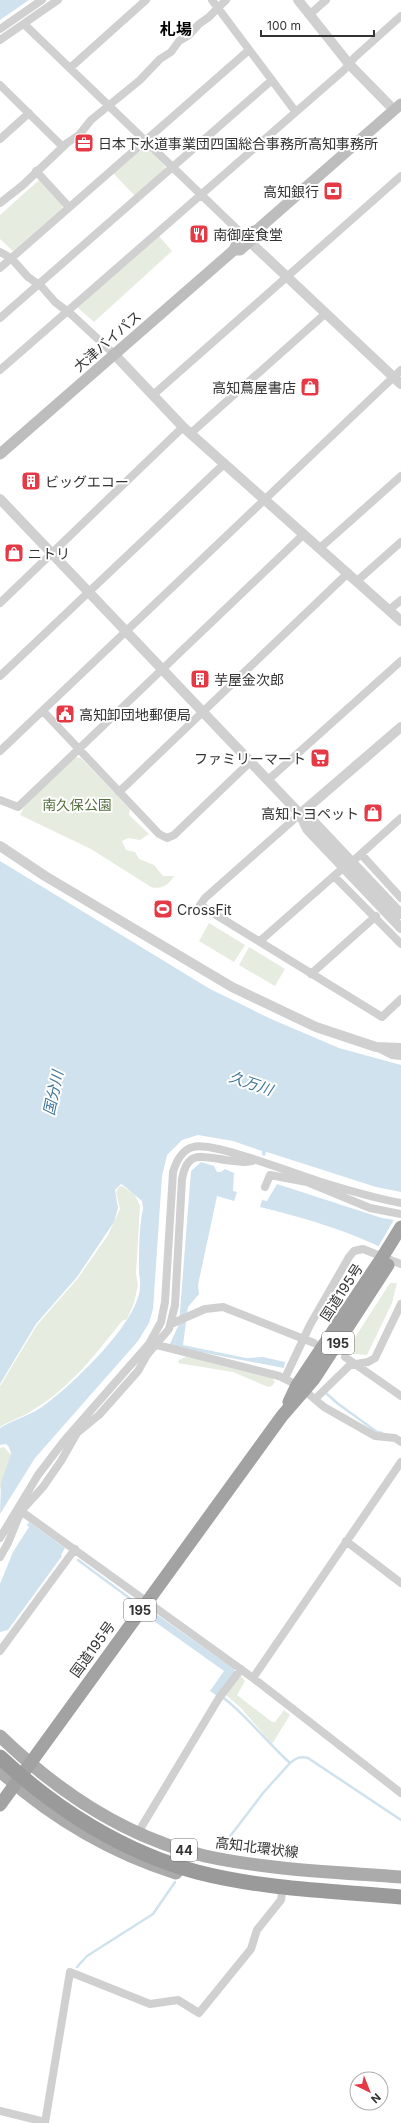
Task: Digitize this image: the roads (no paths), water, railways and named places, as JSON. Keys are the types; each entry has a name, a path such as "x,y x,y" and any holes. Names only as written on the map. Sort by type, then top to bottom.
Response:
{"highway":[{"name":"国道195号","path":"390,1263 401,1227"},
{"name":"国道195号","path":"0,1805 282,1416 390,1263 401,1244"},
{"path":"0,1756 30,1784 86,1823 115,1840 171,1864 198,1872 260,1884 401,1897"}],"main road":[{"path":"247,239 256,236 257,230 399,110"},
{"name":"大津バイパス","path":"0,454 234,250 240,250 247,239"},
{"name":"高知北環状線","path":"0,1736 30,1763 85,1804 139,1833 182,1850 229,1861 401,1878"},
{"name":"44","path":"0,1771 73,1827 139,1860 199,1880 282,1892 401,1904"}],"street":[{"path":"0,29 42,0"},
{"path":"0,40 58,0"},
{"path":"70,68 146,0"},
{"path":"212,0 295,111"},
{"path":"0,203 23,185 36,171 81,133 94,118 110,106 126,90 140,80 160,59 171,52 180,40 189,35 226,0"},
{"path":"298,0 349,64 399,110"},
{"path":"309,15 326,0"},
{"path":"0,370 349,64 401,16"},
{"path":"0,751 265,498 398,377 326,313 247,239 24,24"},
{"path":"0,268 249,50"},
{"path":"0,318 272,80"},
{"path":"0,85 3,94 29,113 63,147"},
{"path":"0,139 29,113"},
{"path":"36,171 69,208"},
{"path":"153,395 401,176"},
{"path":"0,252 11,258 25,275 39,285 55,302 114,354 187,430 265,498 401,621"},
{"path":"0,603 52,553 187,430 326,313"},
{"path":"0,676 225,463"},
{"path":"320,548 401,476"},
{"path":"0,499 300,814 314,822 401,914"},
{"path":"0,800 18,807 304,534"},
{"path":"357,582 401,542"},
{"path":"119,792 348,573"},
{"path":"390,610 401,600"},
{"path":"268,780 401,661"},
{"path":"42,711 159,834 166,838 170,837 250,762"},
{"path":"399,1003 382,1017 266,947 260,941 204,909 200,903 401,727"},
{"path":"300,814 307,829 401,928"},
{"path":"352,861 400,820"},
{"path":"0,846 45,876 232,988 316,1027 376,1047 392,1055 401,1056"},
{"path":"361,854 401,898"},
{"path":"260,941 343,868"},
{"path":"334,876 376,916 401,944"},
{"path":"311,974 376,916"},
{"path":"376,1047 401,1048"},
{"path":"0,1538 19,1510 43,1487 61,1461 75,1431 147,1351 163,1311 172,1181 178,1160 187,1150 198,1146 218,1148 321,1184 370,1208 401,1214"},
{"path":"174,1323 182,1183 185,1167 192,1158 200,1156 245,1162 256,1161"},
{"path":"265,1187 270,1175 321,1184 401,1203"},
{"path":"285,1378 348,1257 354,1252 363,1249 390,1263"},
{"path":"315,1399 355,1363 368,1362 375,1358 401,1304"},
{"path":"147,1351 157,1345 174,1323 205,1309 223,1308 314,1343"},
{"path":"157,1345 285,1378 301,1388 324,1407 374,1436 395,1438 401,1442"},
{"path":"345,1357 401,1396"},
{"path":"253,1678 401,1462"},
{"path":"19,1510 253,1678 401,1793"},
{"path":"0,1557 8,1543 19,1510"},
{"path":"346,1541 401,1583"},
{"path":"0,1651 74,1549"},
{"path":"139,1833 221,1696 240,1669"},
{"path":"0,2111 45,2122 70,1972 150,2004 178,2000 199,2013 251,1949 257,1930 281,1900 282,1892"}],"water":[{"path":"0,0 29,0 0,20"},
{"path":"0,861 210,989 271,1019 339,1048 401,1065 401,1192 376,1187 270,1153 266,1152 265,1156 262,1155 262,1151 233,1141 198,1135 182,1140 167,1155 162,1176 153,1309 149,1323 138,1341 35,1458 0,1514 1,1483 11,1454 9,1447 6,1444 0,1445 0,1428 35,1411 58,1395 103,1351 129,1316 137,1300 140,1284 140,1240 143,1208 142,1201 121,1184 115,1190 118,1208 114,1222 77,1277 36,1324 0,1384"},
{"path":"201,1162 214,1166 217,1172 221,1172 225,1169 234,1173 233,1191 237,1192 234,1201 217,1196 198,1285 199,1294 188,1307 183,1345 246,1358 263,1357 285,1362 284,1368 169,1346 179,1324 191,1171"},
{"path":"277,1184 382,1218 401,1221 401,1258 368,1241 350,1234 260,1207 262,1200 267,1201"},
{"path":"29,1522 65,1548 61,1555 62,1556 8,1630 0,1632 0,1584 13,1552 29,1527 27,1525"},
{"path":"156,1614 234,1669 235,1673 217,1696 210,1691 224,1671 151,1619"}],"waterway":[{"path":"326,1393 337,1403 377,1432 382,1433"},
{"path":"78,1560 132,1600"},
{"path":"221,1696 248,1720 290,1763 298,1758 308,1758 401,1820"},
{"path":"222,1847 263,1793 290,1763"},
{"path":"77,1967 87,1956 153,1914 175,1882"}],"place":[{"name":"日本下水道事業団四国総合事務所高知事務所","path":"84,143"},
{"name":"高知銀行","path":"333,191"},
{"name":"南御座食堂","path":"199,234"},
{"name":"高知蔦屋書店","path":"310,387"},
{"name":"ビッグエコー","path":"31,481"},
{"name":"ニトリ","path":"14,553"},
{"name":"芋屋金次郎","path":"200,679"},
{"name":"高知卸団地郵便局","path":"65,714"},
{"name":"ファミリーマート","path":"320,758"},
{"name":"高知トヨペット","path":"373,813"},
{"name":"CrossFit","path":"163,909"}],"district":[{"name":"札場","path":"176,29"}],"park label":[{"name":"南久保公園","path":"77,804"}],"water label":[{"name":"久万川","path":"251,1083"},
{"name":"国分川","path":"53,1093"}]}
